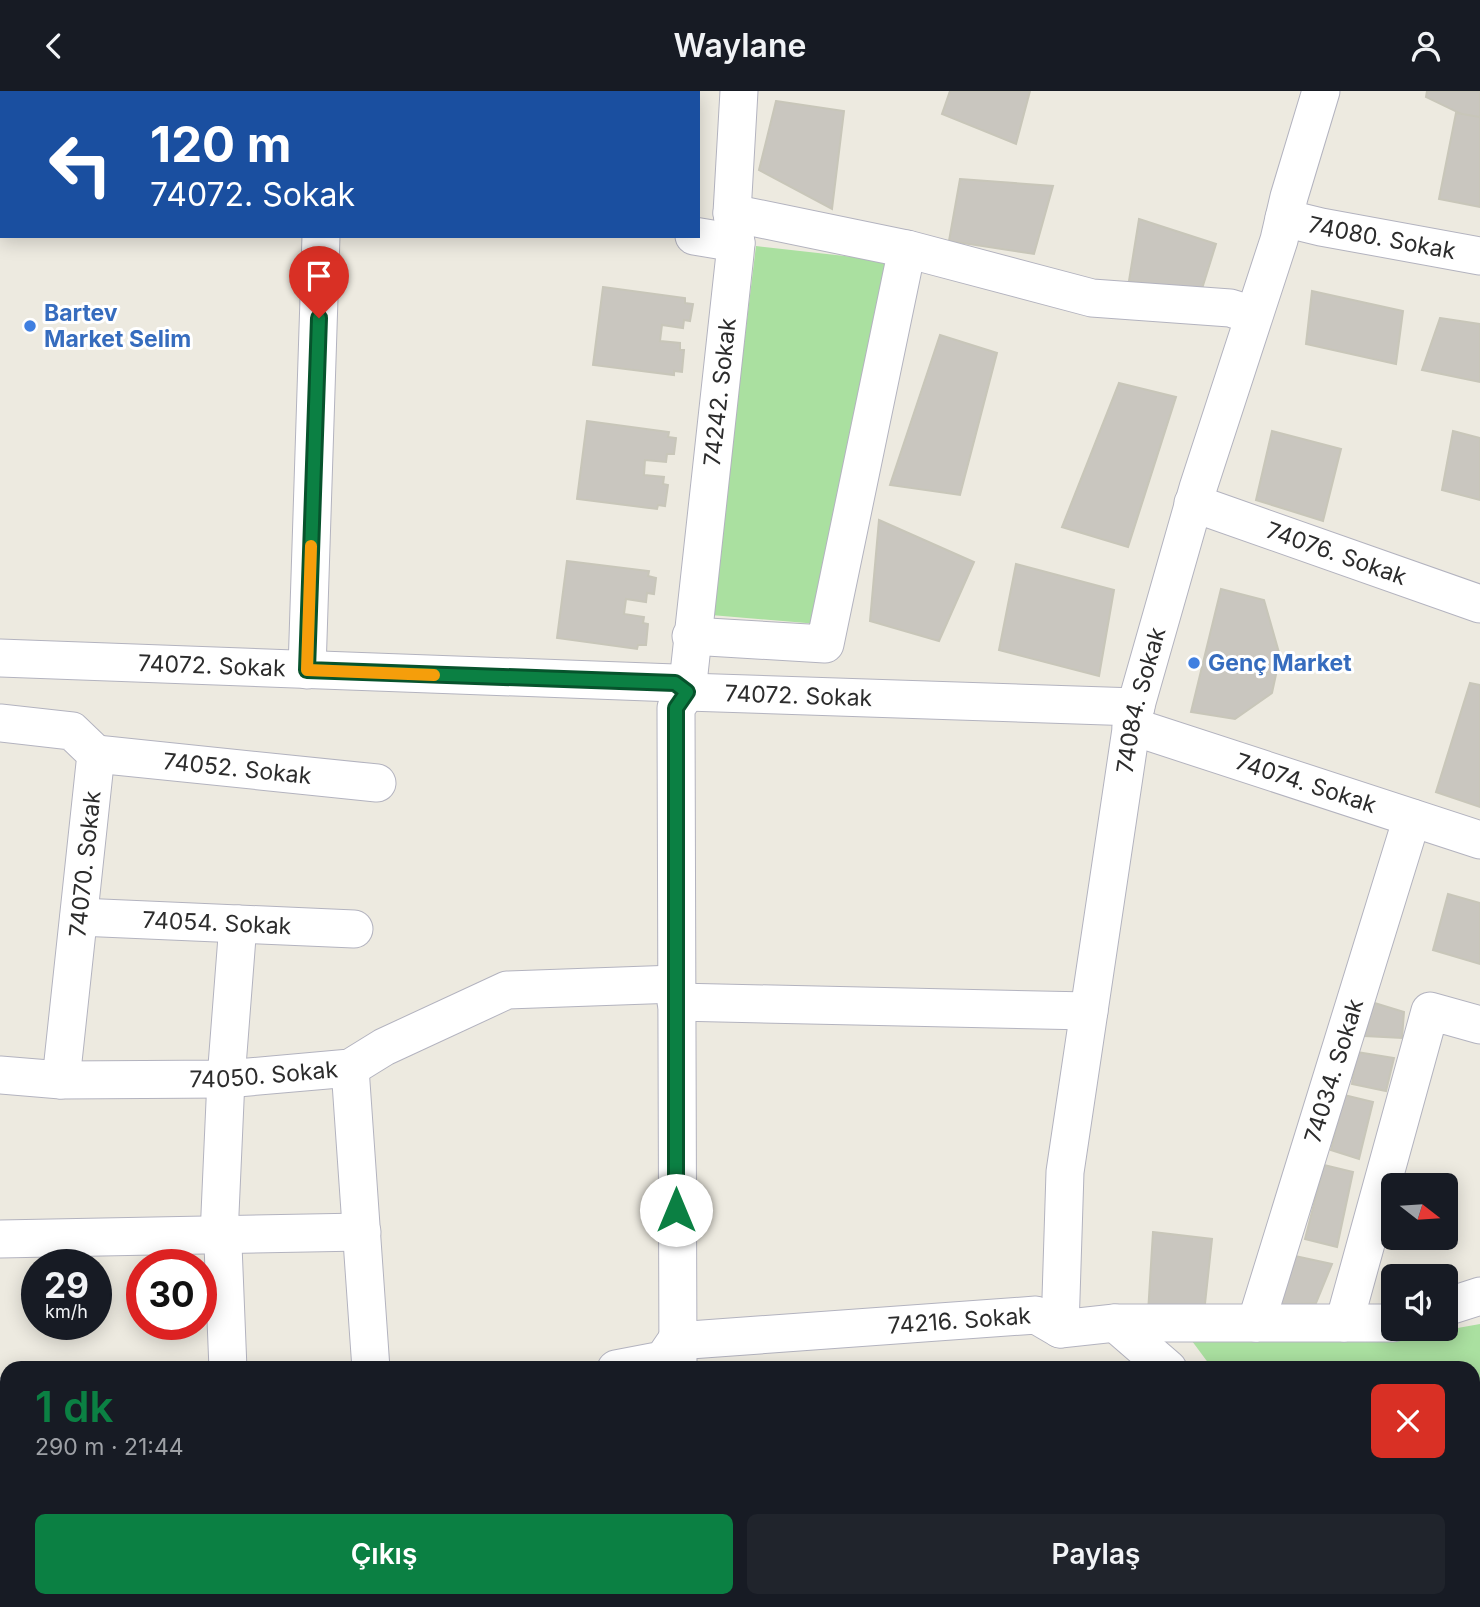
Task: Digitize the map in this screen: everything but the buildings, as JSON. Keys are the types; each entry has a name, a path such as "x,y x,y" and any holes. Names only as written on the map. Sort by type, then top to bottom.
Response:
{"street":[{"name":"74242. Sokak","path":"677,1355 676,708 687,692 734,228 739,91"},
{"name":"74084. Sokak","path":"1060,1329 1065,1172 1133,717 1193,503 1284,218 1316,93"},
{"name":"74080. Sokak","path":"1284,218 1480,256"},
{"path":"700,235 734,228 907,249 1093,298 1230,308 1253,315"},
{"path":"307,670 321,238"},
{"path":"691,636 825,644 907,249"},
{"name":"74076. Sokak","path":"1193,503 1480,604"},
{"name":"74072. Sokak","path":"0,658 675,683 687,692 1133,717"},
{"name":"74074. Sokak","path":"1133,717 1480,840"},
{"path":"0,723 72,731 96,754"},
{"name":"74052. Sokak","path":"96,754 377,783"},
{"name":"74070. Sokak","path":"61,1080 96,754"},
{"name":"74034. Sokak","path":"1256,1323 1412,818"},
{"name":"74054. Sokak","path":"79,917 354,929"},
{"path":"228,1361 223,1245 219,1236 226,1079 238,924"},
{"name":"74050. Sokak","path":"0,1075 61,1080 226,1079 350,1068 384,1047 507,990 676,993 1089,1011"},
{"path":"1344,1324 1430,1011 1480,1025"},
{"path":"350,1068 370,1361"},
{"path":"0,1239 362,1232"},
{"path":"1458,1303 1480,1296"},
{"name":"74216. Sokak","path":"677,1355 1037,1315 1060,1329 1115,1323 1381,1323"},
{"path":"1115,1323 1159,1361"},
{"path":"658,1361 677,1355"}],"green space":[{"path":"756,246 889,261 818,624 711,615"},
{"path":"1480,1324 1480,1361 1207,1361 1192,1341 1458,1341 1458,1328"}],"slow traffic":[{"path":"311,546 307,670 434,675"}],"place":[{"name":"Bartev Market Selim","path":"30,326"},
{"name":"Genç Market","path":"1194,663"}],"route":[{"path":"319,318 307,670 675,683 687,692 676,708 676,1210"}]}
